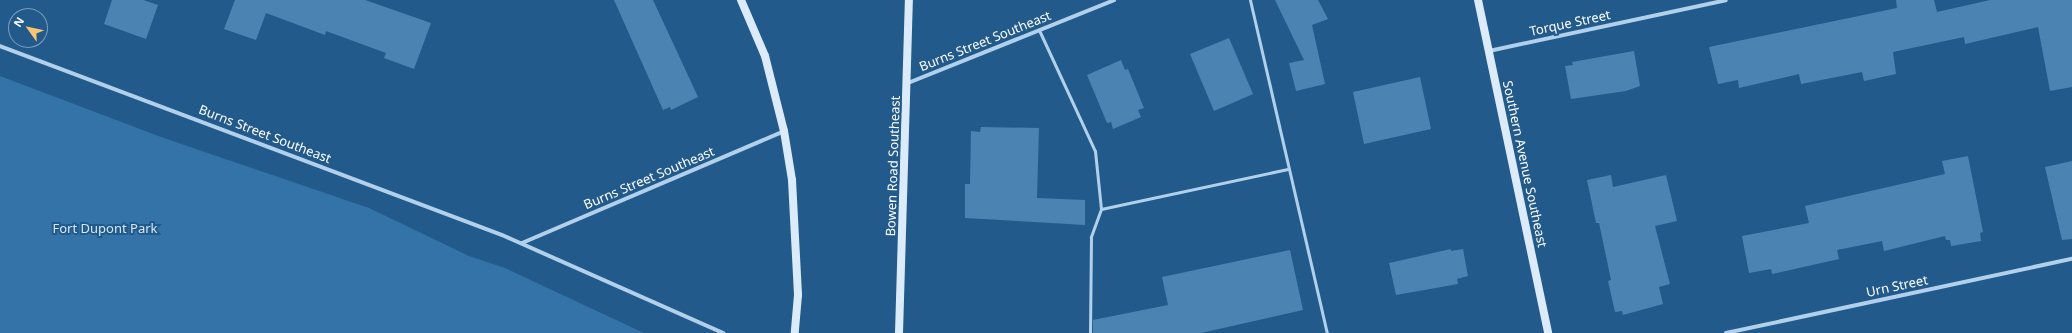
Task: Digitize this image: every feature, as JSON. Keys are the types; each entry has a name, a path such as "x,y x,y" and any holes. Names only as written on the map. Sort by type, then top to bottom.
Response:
{"street":[{"path":"741,0 765,56 784,131 792,180 798,288 795,333"},
{"name":"Bowen Road Southeast","path":"899,333 908,83 909,0"},
{"name":"Burns Street Southeast","path":"908,83 1114,0"},
{"name":"Southern Avenue Southeast","path":"1478,0 1548,333"},
{"name":"Torque Street","path":"1489,51 1726,0"},
{"name":"Burns Street Southeast","path":"0,46 522,243 723,333"},
{"name":"Burns Street Southeast","path":"522,243 784,131"},
{"name":"Urn Street","path":"1726,333 2072,259"}],"lane":[{"path":"1250,0 1288,169 1328,333"},
{"path":"1039,30 1095,151 1101,209 1091,237 1090,333"},
{"path":"1101,209 1288,169"}],"green space":[{"name":"Fort Dupont Park","path":"0,76 161,137 369,208 469,256 505,268 644,333 0,333"}],"building":[{"path":"112,0 143,0 158,5 146,39 104,24"},
{"path":"235,0 365,0 431,23 414,69 384,58 386,53 326,31 325,35 266,13 256,40 224,29"},
{"path":"614,0 653,0 698,97 671,110 670,107 663,110"},
{"path":"1275,0 1318,0 1328,19 1312,25 1325,84 1296,91 1289,63 1304,60"},
{"path":"1896,0 1934,0 1937,12 1990,0 2072,0 2072,87 2050,91 2038,27 1965,44 1964,37 1893,52 1896,74 1864,81 1862,72 1801,84 1799,74 1739,88 1738,80 1718,84 1709,47 1897,8"},
{"path":"1229,38 1253,94 1214,111 1190,54"},
{"path":"1634,51 1640,86 1626,91 1571,99 1565,66 1573,65 1572,62"},
{"path":"1121,60 1125,70 1128,69 1144,108 1138,110 1141,117 1113,129 1111,122 1107,123 1087,75"},
{"path":"1420,77 1431,129 1364,144 1353,92"},
{"path":"981,127 1039,128 1037,198 1085,200 1085,225 965,218 965,184 970,184 971,131 980,132"},
{"path":"1968,156 1983,232 1980,233 1981,241 1951,246 1950,240 1946,240 1945,236 1884,251 1882,241 1837,250 1839,259 1772,274 1771,269 1749,273 1742,236 1809,223 1805,206 1945,174 1942,161"},
{"path":"2072,161 2072,239 2062,240 2045,167"},
{"path":"1611,175 1613,187 1666,175 1677,221 1655,226 1670,284 1659,287 1663,304 1623,315 1622,311 1615,312 1608,281 1611,280 1599,223 1596,223 1587,180"},
{"path":"1451,249 1451,251 1463,249 1468,276 1457,279 1458,284 1396,295 1389,263"},
{"path":"1290,250 1303,310 1201,333 1093,333 1093,320 1168,305 1162,277"}]}
